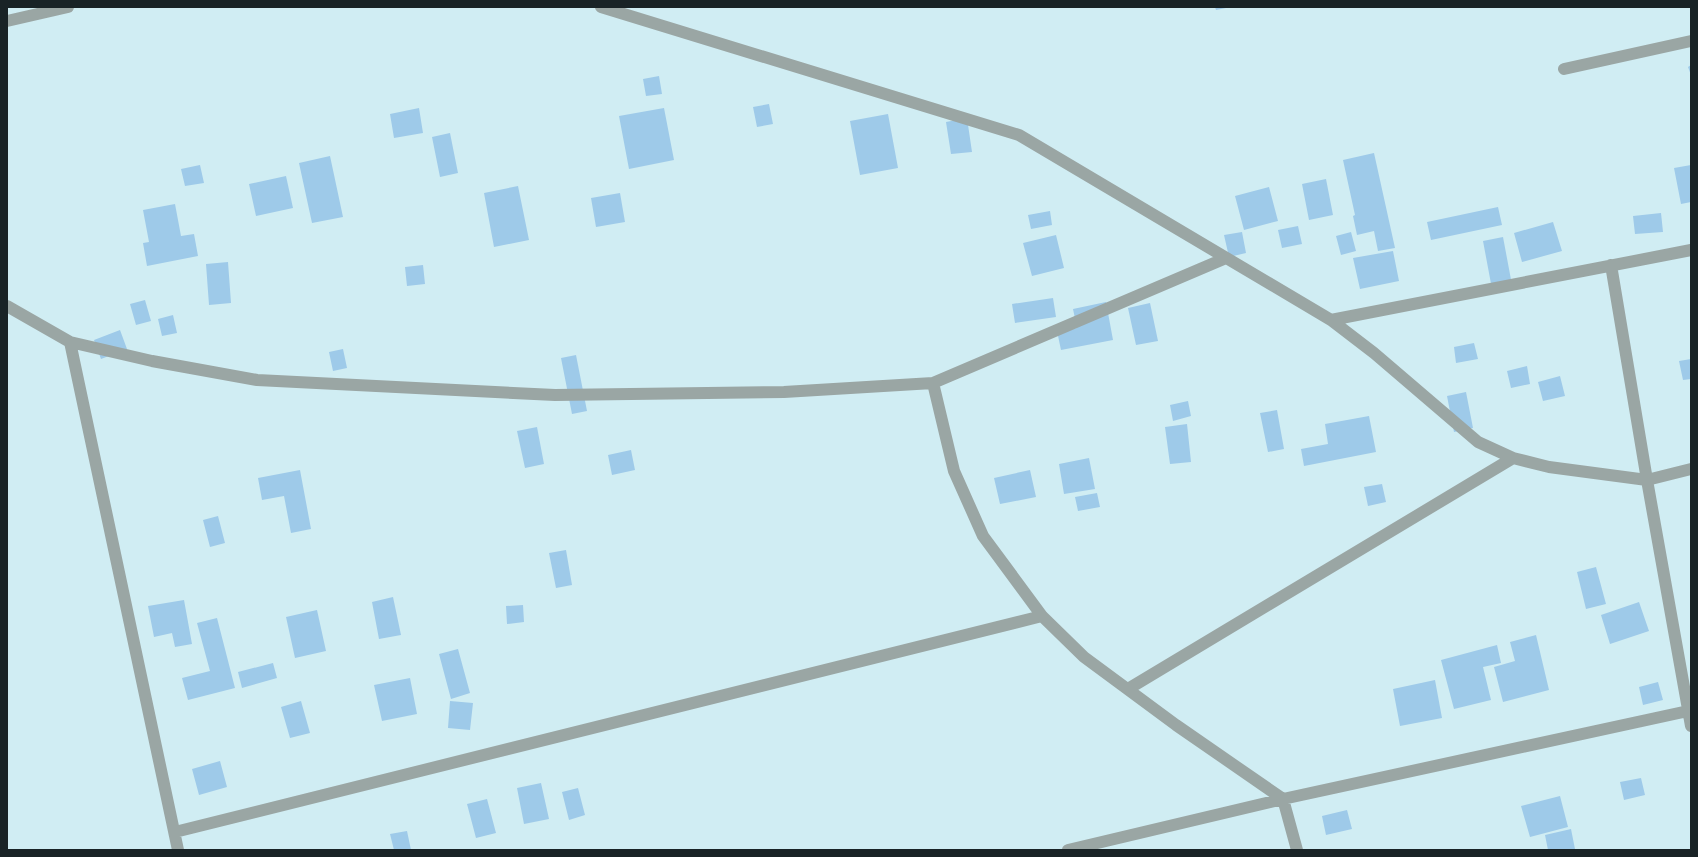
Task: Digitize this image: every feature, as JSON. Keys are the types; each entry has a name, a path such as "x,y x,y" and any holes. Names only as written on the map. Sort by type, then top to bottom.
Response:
{"street":[{"path":"7,21 68,7"},
{"path":"600,7 1019,135 1330,320 1374,353 1478,442 1513,458 1549,467 1647,480 1691,469"},
{"path":"1564,69 1691,41"},
{"path":"1330,320 1691,250"},
{"path":"7,306 70,342 152,361 257,380 555,395 784,392 933,383 1226,258"},
{"path":"1611,265 1647,480 1688,692 1688,711 1691,726"},
{"path":"70,342 178,850"},
{"path":"933,383 954,471 983,536 1042,616 1084,657 1282,799 1297,850"},
{"path":"1128,689 1513,458"},
{"path":"175,832 1042,616"},
{"path":"1068,850 1282,799 1688,711"}],"building":[{"path":"1215,7 1226,7 1226,8 1216,10"},
{"path":"1691,65 1691,75 1688,67"},
{"path":"659,76 662,94 646,96 643,79"},
{"path":"769,104 773,124 757,127 753,107"},
{"path":"419,108 423,133 394,138 390,114"},
{"path":"664,108 674,160 629,169 619,116"},
{"path":"888,114 898,168 860,175 850,121"},
{"path":"967,118 972,152 951,154 946,122"},
{"path":"450,133 458,173 440,177 432,137"},
{"path":"1374,153 1395,248 1378,251 1374,231 1357,235 1353,216 1355,215 1343,160"},
{"path":"330,156 343,217 312,223 299,163"},
{"path":"200,165 204,183 185,186 181,169"},
{"path":"1691,165 1691,202 1681,204 1674,168"},
{"path":"286,176 293,208 256,216 249,184"},
{"path":"1326,179 1333,215 1309,220 1302,184"},
{"path":"518,186 529,240 494,247 484,193"},
{"path":"1269,187 1278,221 1244,230 1235,196"},
{"path":"620,193 625,222 596,227 591,198"},
{"path":"175,204 181,236 194,234 198,256 147,266 143,243 149,242 143,210"},
{"path":"1498,207 1502,225 1431,240 1427,222"},
{"path":"1050,211 1052,225 1031,229 1028,215"},
{"path":"1661,213 1663,232 1635,234 1633,216"},
{"path":"1553,222 1562,251 1522,262 1514,233"},
{"path":"1298,226 1302,244 1282,248 1278,230"},
{"path":"1242,232 1246,253 1229,257 1224,235"},
{"path":"1351,232 1356,251 1341,255 1336,236"},
{"path":"1056,235 1064,268 1032,276 1023,243"},
{"path":"1503,237 1512,285 1492,289 1483,241"},
{"path":"1393,251 1399,281 1360,289 1353,258"},
{"path":"228,262 231,303 209,305 206,264"},
{"path":"423,265 425,284 407,286 405,267"},
{"path":"1053,298 1056,317 1015,323 1012,304"},
{"path":"145,300 151,321 136,325 130,304"},
{"path":"1106,302 1113,340 1061,350 1057,331 1077,328 1073,309"},
{"path":"1150,303 1158,341 1136,345 1128,308"},
{"path":"173,315 177,333 162,336 158,319"},
{"path":"120,330 127,349 101,359 94,340"},
{"path":"1474,343 1478,359 1456,363 1454,347"},
{"path":"343,349 347,368 333,371 329,352"},
{"path":"576,355 587,411 572,414 561,358"},
{"path":"1691,359 1691,379 1683,380 1679,361"},
{"path":"1527,366 1530,384 1511,388 1507,371"},
{"path":"1560,376 1565,396 1543,401 1538,382"},
{"path":"1466,392 1473,428 1454,432 1447,396"},
{"path":"1188,401 1191,416 1173,421 1170,405"},
{"path":"1277,410 1284,449 1268,452 1260,413"},
{"path":"1369,416 1376,452 1304,466 1301,449 1328,444 1325,424"},
{"path":"1187,424 1191,462 1170,464 1165,427"},
{"path":"537,427 544,464 525,468 517,431"},
{"path":"631,450 635,470 612,475 608,455"},
{"path":"1089,458 1095,489 1064,494 1059,464"},
{"path":"300,470 311,529 291,533 284,496 262,500 258,478"},
{"path":"1030,470 1036,497 1000,504 994,478"},
{"path":"1382,484 1386,502 1368,506 1364,487"},
{"path":"1097,493 1100,507 1078,511 1075,497"},
{"path":"218,516 225,543 210,547 203,520"},
{"path":"566,550 572,585 556,588 549,553"},
{"path":"1596,567 1606,604 1586,609 1577,572"},
{"path":"393,597 401,635 379,639 372,602"},
{"path":"184,600 192,644 175,647 172,633 154,637 148,606"},
{"path":"1639,602 1649,631 1610,644 1601,615"},
{"path":"523,605 524,622 507,624 506,606"},
{"path":"317,610 326,651 295,658 286,617"},
{"path":"217,618 235,688 188,700 182,678 210,671 197,623"},
{"path":"1536,635 1549,690 1503,702 1494,667 1515,661 1510,642"},
{"path":"1497,645 1501,663 1483,667 1491,700 1454,709 1441,660"},
{"path":"458,649 470,693 451,699 439,654"},
{"path":"273,663 277,678 242,688 238,672"},
{"path":"410,678 417,714 382,721 374,685"},
{"path":"1435,680 1442,718 1400,726 1393,689"},
{"path":"1658,682 1663,700 1643,705 1639,687"},
{"path":"301,701 310,733 290,738 281,707"},
{"path":"450,701 473,703 470,730 448,728"},
{"path":"220,761 227,787 199,795 192,769"},
{"path":"1641,778 1645,795 1624,800 1620,782"},
{"path":"541,783 549,819 524,824 517,788"},
{"path":"578,788 585,815 569,820 562,792"},
{"path":"1560,796 1568,827 1530,837 1521,806"},
{"path":"487,799 496,833 476,838 467,804"},
{"path":"1347,810 1352,829 1326,835 1322,816"},
{"path":"1571,829 1575,849 1548,850 1545,835"},
{"path":"407,831 411,850 394,850 390,834"}]}
